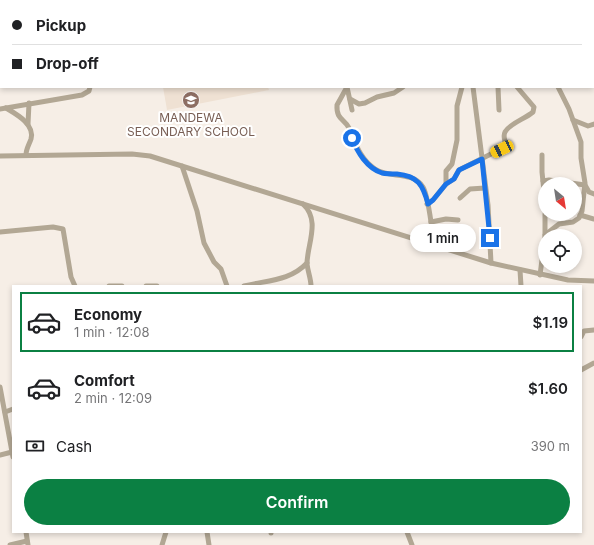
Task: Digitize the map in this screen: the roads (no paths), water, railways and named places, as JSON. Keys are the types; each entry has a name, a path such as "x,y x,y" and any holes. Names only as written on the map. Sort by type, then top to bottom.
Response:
{"street":[{"path":"3,109 86,93 90,88"},
{"path":"346,88 337,105 337,111 340,119 349,127 354,144 360,154 376,170 383,173 399,174 416,181 424,190 428,204 434,244"},
{"path":"347,88 352,110"},
{"path":"350,99 362,104 377,97 394,93 402,88"},
{"path":"446,184 446,171 452,164 456,146 457,106 462,88"},
{"path":"473,88 486,188 492,263"},
{"path":"498,88 499,110"},
{"path":"428,204 446,184 454,179 459,170 504,147 506,144 504,136 506,131 530,115 534,110 518,88"},
{"path":"558,88 581,142 585,185 582,203"},
{"path":"26,155 32,134 28,124 29,103"},
{"path":"3,109 28,124"},
{"path":"573,120 588,126 594,124"},
{"path":"0,156 142,155 161,158 182,166 492,263 540,275 568,280 594,281"},
{"path":"542,155 542,177"},
{"path":"182,166 197,211 204,243 214,262 221,269 227,285"},
{"path":"585,185 589,192 594,194"},
{"path":"460,198 470,189 486,188"},
{"path":"302,203 310,212 312,224 307,263 311,285"},
{"path":"582,216 594,219"},
{"path":"431,222 441,219 458,220"},
{"path":"552,229 574,221"},
{"path":"0,232 53,228 63,229 71,277 75,285"},
{"path":"249,285 293,275 307,263"},
{"path":"520,270 521,285"},
{"path":"582,335 584,331 594,330"},
{"path":"582,369 594,363"},
{"path":"0,388 12,454 0,455"},
{"path":"5,412 12,409"},
{"path":"10,545 28,543 26,533"},
{"path":"162,545 166,533"},
{"path":"207,533 209,545"},
{"path":"407,533 412,545"}],"place":[{"name":"MANDEWA SECONDARY SCHOOL","path":"191,100"}]}
